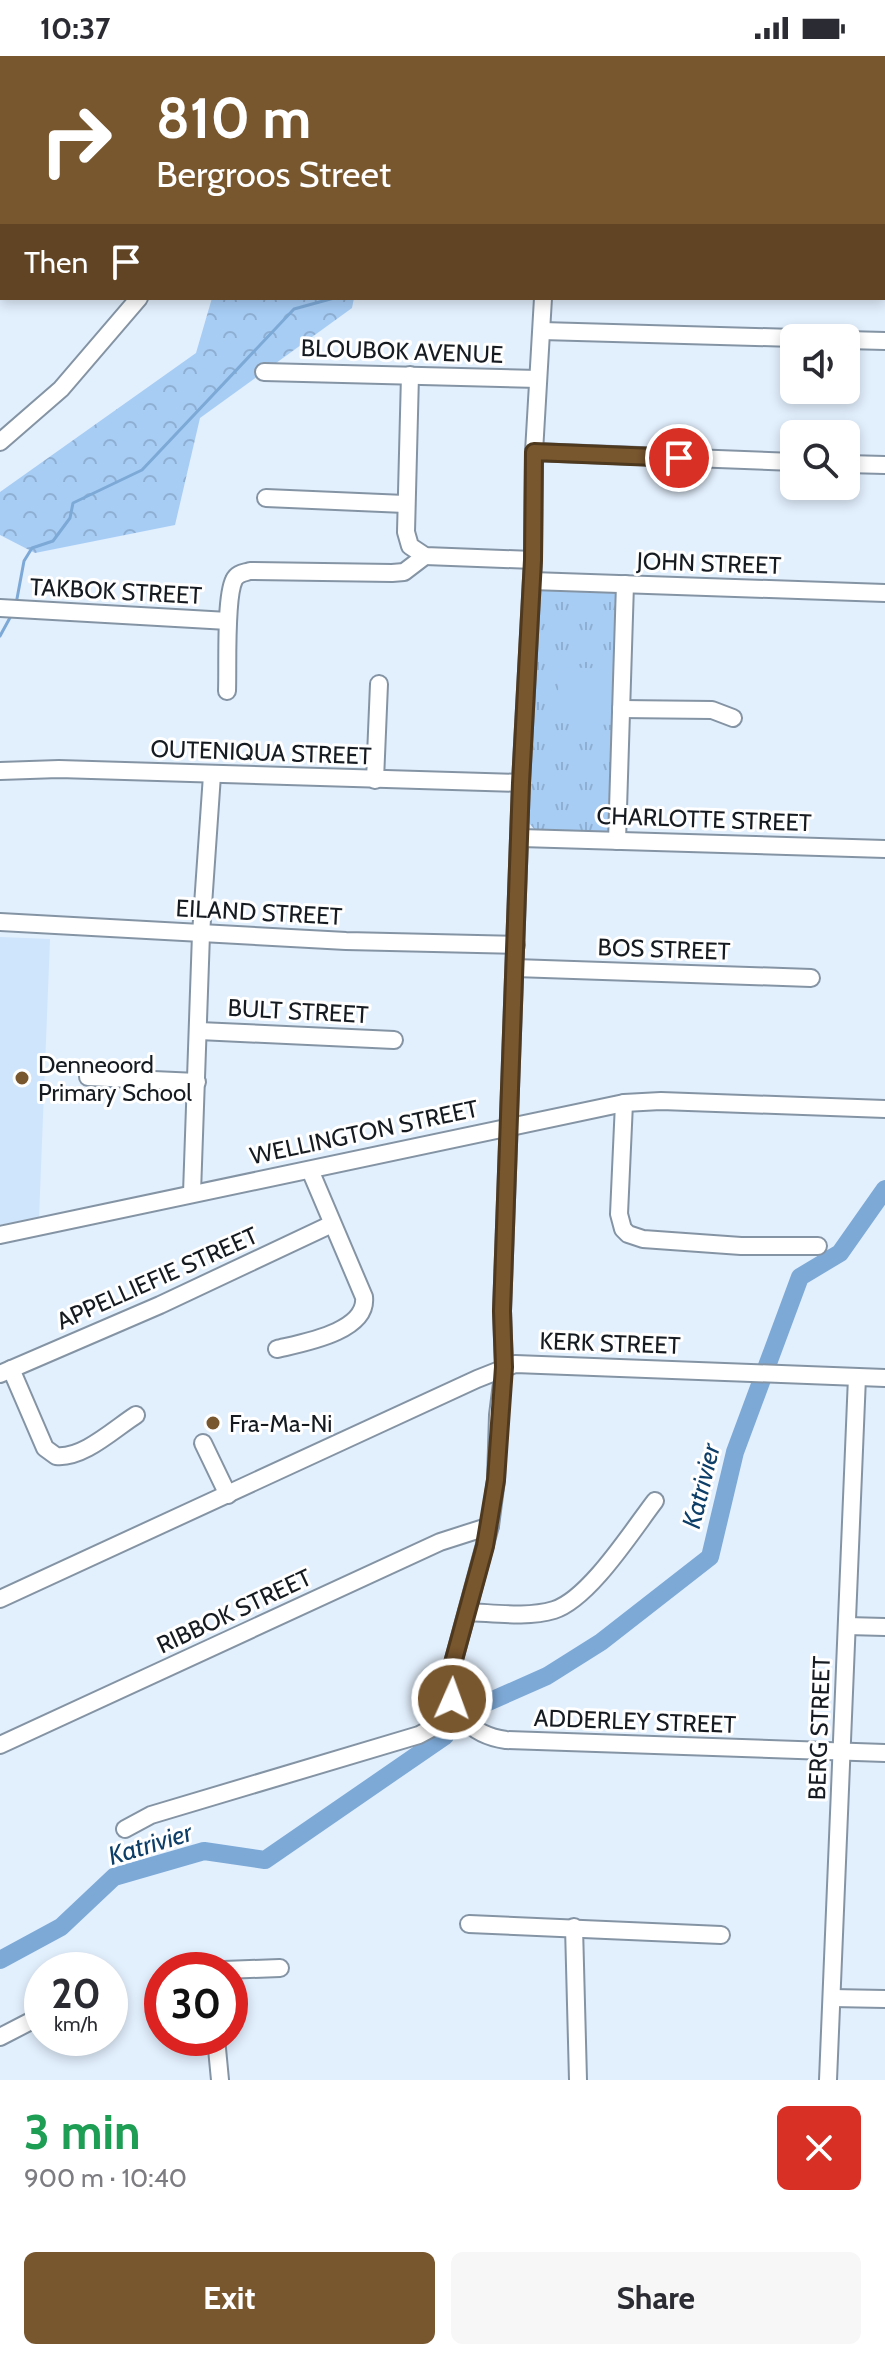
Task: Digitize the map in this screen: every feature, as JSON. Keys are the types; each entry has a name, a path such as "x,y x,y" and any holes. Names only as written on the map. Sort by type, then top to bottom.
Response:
{"street":[{"path":"0,442 61,389 137,300"},
{"path":"125,1829 151,1815 419,1735 458,1714 452,1699 450,1674 490,1526 504,1367 502,1311 521,783 543,300"},
{"path":"542,331 780,338"},
{"path":"860,340 885,341"},
{"name":"BLOUBOK AVENUE","path":"264,372 538,379"},
{"path":"410,375 405,504 408,541 425,556 533,560"},
{"path":"534,452 780,461"},
{"path":"860,464 885,465"},
{"path":"266,498 405,504"},
{"name":"TAKBOK STREET","path":"227,691 228,621 234,580 244,572 392,573 411,568 425,556"},
{"name":"JOHN STREET","path":"532,581 885,593"},
{"path":"617,841 625,584"},
{"name":"TAKBOK STREET","path":"0,608 228,621"},
{"path":"375,780 379,684"},
{"path":"621,709 712,710 733,718"},
{"name":"OUTENIQUA STREET","path":"0,771 59,769 521,783"},
{"path":"192,1193 201,934 212,775"},
{"name":"CHARLOTTE STREET","path":"521,838 885,849"},
{"name":"EILAND STREET","path":"0,922 201,934 516,945"},
{"name":"BOS STREET","path":"515,968 811,978"},
{"name":"BULT STREET","path":"199,1031 394,1040"},
{"path":"88,1077 197,1082"},
{"name":"WELLINGTON STREET","path":"0,1235 624,1103 661,1101 885,1109"},
{"path":"624,1103 619,1214 623,1229 628,1234 643,1239 708,1244 818,1246"},
{"path":"277,1349 342,1329 356,1319 365,1307 364,1297 310,1170"},
{"name":"APPELLIEFIE STREET","path":"5,1372 160,1305 332,1224"},
{"name":"KERK STREET","path":"0,1599 504,1367 523,1363 885,1378"},
{"path":"5,1372 45,1448 56,1456 71,1455 91,1445 136,1415"},
{"name":"BERG STREET","path":"828,2080 857,1377"},
{"path":"203,1443 228,1495"},
{"path":"467,1612 540,1613 566,1604 592,1582 655,1501"},
{"name":"RIBBOK STREET","path":"0,1745 440,1542 490,1526"},
{"path":"847,1626 885,1627"},
{"name":"ADDERLEY STREET","path":"458,1714 486,1735 506,1740 885,1753"},
{"path":"469,1924 721,1935"},
{"path":"574,1927 578,2080"},
{"path":"248,1969 280,1968"},
{"path":"832,1998 885,1999"},
{"path":"0,2037 24,2025"},
{"path":"213,2079 215,2056"}],"shaded area":[{"name":"Denneoord Primary School","path":"0,937 50,939 39,1217 0,1225"}],"green space":[{"path":"211,300 354,300 352,308 200,418 175,525 35,553 0,535 0,492 196,353"},
{"path":"543,588 610,589 617,592 612,830 607,834 535,830 528,822 537,600"},
{"path":"559,667 615,669 613,725 557,723"}],"waterway":[{"path":"16,604 24,561 32,548 53,541 70,518 73,503 142,470 294,309 327,300"},
{"path":"0,636 12,614"},
{"name":"Katrivier","path":"470,1710 547,1676 601,1642 710,1557 735,1452 800,1277 840,1253 885,1189"},
{"name":"Katrivier","path":"0,1960 61,1927 114,1877 204,1851 265,1860 445,1736"}],"place":[{"name":"Denneoord Primary School","path":"22,1078"},
{"name":"Fra-Ma-Ni","path":"213,1423"}],"route":[{"path":"452,1699 450,1674 490,1526 504,1367 502,1311 521,783 533,560 534,452 679,458"}]}
